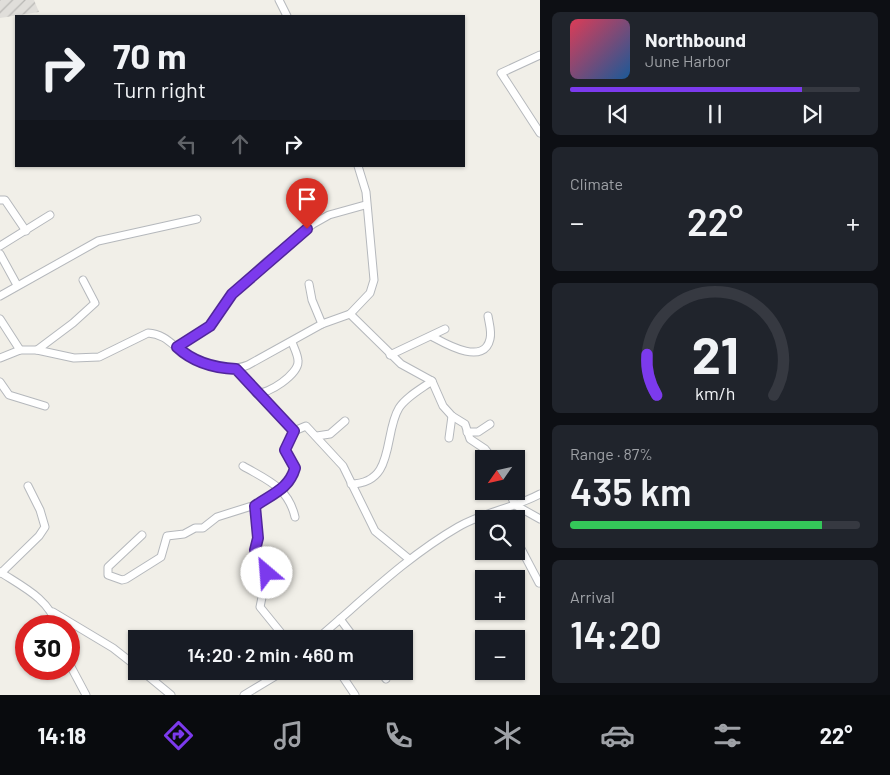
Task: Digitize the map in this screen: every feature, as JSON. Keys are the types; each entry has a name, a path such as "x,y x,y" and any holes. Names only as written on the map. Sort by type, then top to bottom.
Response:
{"street":[{"path":"279,0 286,15"},
{"path":"540,55 501,73 540,133"},
{"path":"0,358 20,350 37,350 74,358 99,357 148,333 163,337 195,360 223,368 236,369 248,366 322,324 350,314 370,293 374,280 364,183 358,167"},
{"path":"0,200 5,200 26,231"},
{"path":"177,347 210,326 232,294 266,262 314,224 329,215 365,205"},
{"path":"0,246 50,215"},
{"path":"0,296 98,241 197,220"},
{"path":"0,254 17,285"},
{"path":"37,350 73,323 95,303 83,280"},
{"path":"309,284 312,300 322,324"},
{"path":"350,314 390,355 406,368 432,381 436,386 439,400 452,416 465,424 470,439 486,450"},
{"path":"433,337 460,351 480,350 488,345 490,339 488,316"},
{"path":"0,319 20,350"},
{"path":"390,355 433,337 445,329"},
{"path":"256,393 268,393 296,369 298,361 292,342"},
{"path":"236,369 256,393 294,431"},
{"path":"351,484 366,481 382,467 399,408 406,400 432,381"},
{"path":"0,382 9,395 45,406"},
{"path":"450,438 452,416"},
{"path":"317,436 330,434 345,421"},
{"path":"467,432 478,432 490,424"},
{"path":"142,536 108,567 108,575 122,580 126,579 161,557 167,536 184,534 195,528 203,528 222,515 255,506 282,490 290,482 295,468 285,450 294,431 306,426 343,466 375,531 409,559"},
{"path":"243,466 282,490 291,502 294,517"},
{"path":"28,486 40,510 45,527 39,536 0,573 24,587 53,612 113,648 128,660"},
{"path":"504,510 540,494"},
{"path":"513,500 515,506 540,518"},
{"path":"255,506 258,538 255,550 267,573 260,607 277,630"},
{"path":"327,630 409,559 458,527 475,521"},
{"path":"525,556 539,583"},
{"path":"340,619 348,630"},
{"path":"78,680 86,695"},
{"path":"153,680 171,695"},
{"path":"244,695 269,680"},
{"path":"345,680 355,695"}],"shaded area":[{"path":"0,0 34,0 39,12 15,15 0,18"}],"route":[{"path":"267,573 255,550 258,538 254,515 255,506 282,490 290,482 295,468 293,461 285,450 294,431 256,393 236,369 223,368 195,360 184,354 177,347 210,326 232,294 266,262 307,229"}]}
